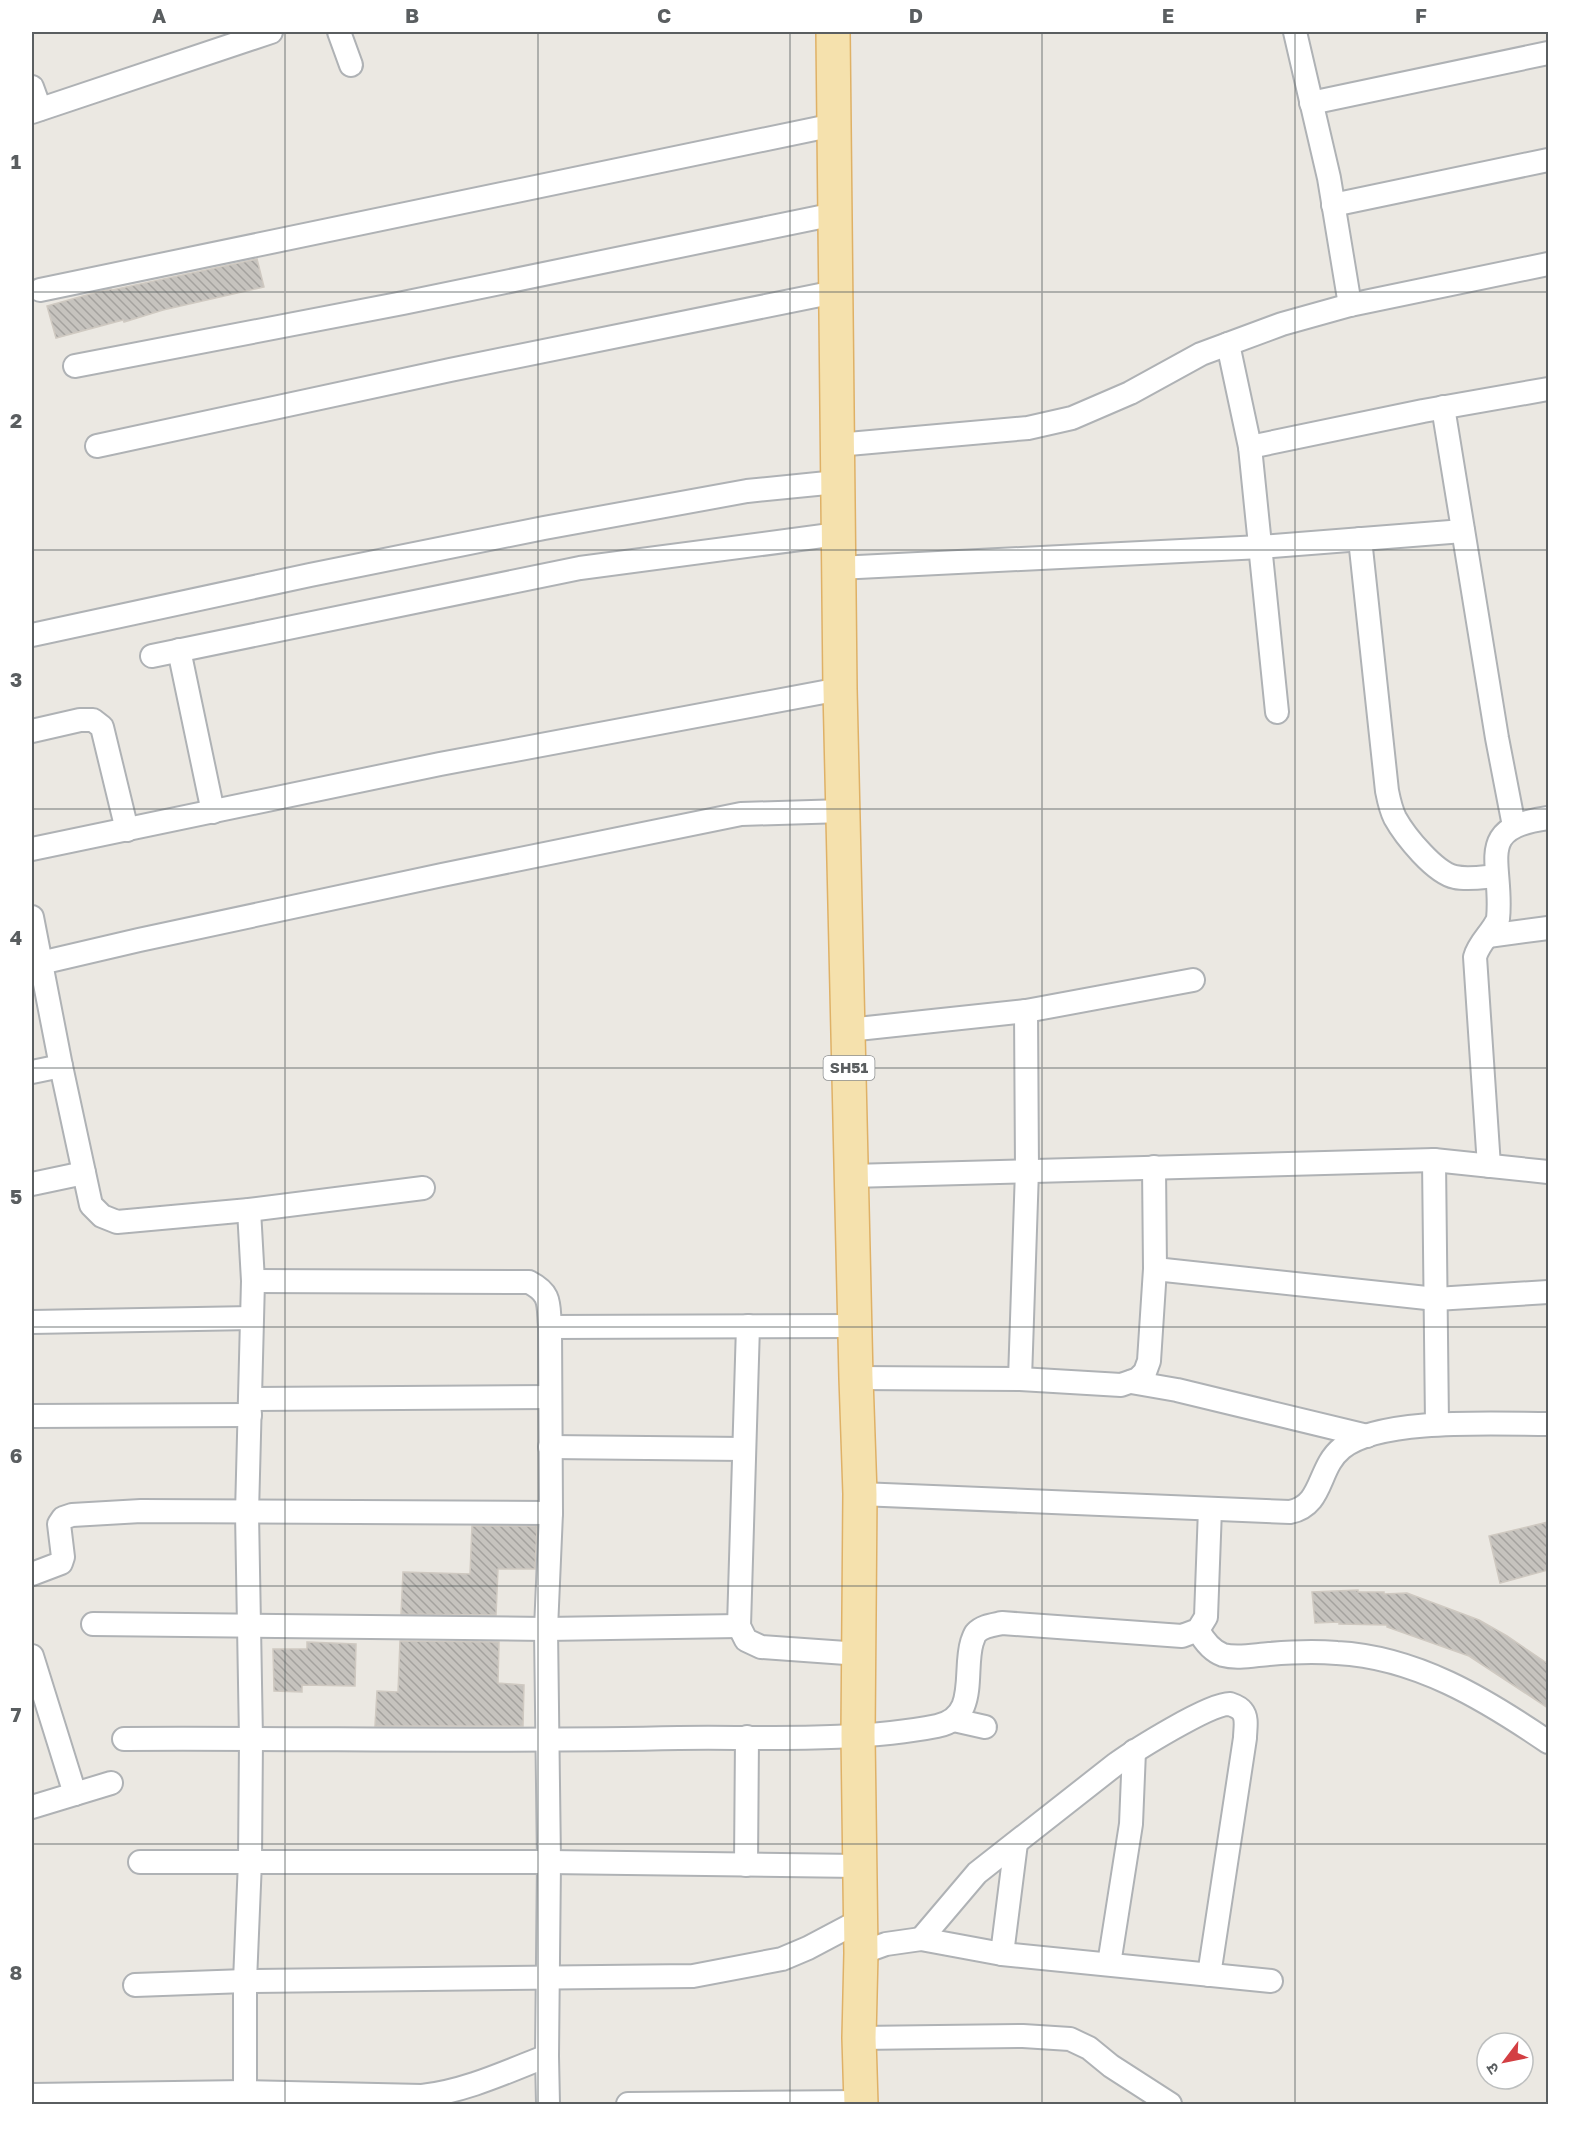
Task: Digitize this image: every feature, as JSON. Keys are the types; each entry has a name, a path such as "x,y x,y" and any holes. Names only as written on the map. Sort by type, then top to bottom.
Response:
{"main road":[{"name":"SH51","path":"833,32 840,689 860,1494 858,1735 861,2103"}],"street":[{"path":"32,87 36,111 271,32"},
{"path":"339,32 351,65"},
{"path":"1295,32 1333,205 1350,305"},
{"path":"1311,103 1548,53"},
{"path":"40,290 834,126"},
{"path":"1333,205 1548,160"},
{"path":"75,366 403,303 835,214"},
{"path":"837,445 1028,428 1072,418 1130,393 1201,354 1282,324 1350,305 1548,264"},
{"path":"97,446 450,370 835,292"},
{"path":"1228,344 1250,447 1277,712"},
{"path":"1250,447 1443,407 1548,389"},
{"path":"1443,407 1497,738 1514,826"},
{"path":"32,635 310,575 544,528 747,491 837,482"},
{"path":"838,568 1261,547 1463,531"},
{"path":"152,656 580,568 838,534"},
{"path":"1360,539 1387,792 1391,809 1406,834 1431,862 1446,874 1462,878 1497,876"},
{"path":"189,693 204,645"},
{"path":"179,650 213,812"},
{"path":"32,849 440,764 840,689"},
{"path":"32,731 80,720 93,720 102,727 127,830"},
{"path":"36,963 741,814 844,811"},
{"path":"1489,1166 1475,957 1477,949 1498,919 1496,850 1506,831 1514,826 1548,818"},
{"path":"32,917 36,963 91,1205 102,1216 117,1222 249,1210 423,1188"},
{"path":"1488,936 1548,928"},
{"path":"848,1030 1026,1011 1193,980"},
{"path":"1020,1379 1027,1170 1026,1011"},
{"path":"32,1072 61,1066"},
{"path":"1434,1160 1437,1424"},
{"path":"851,1176 1434,1160 1548,1172"},
{"path":"856,1378 1020,1379 1121,1385 1131,1382 1145,1372 1149,1361 1155,1269 1154,1167"},
{"path":"32,1184 84,1173"},
{"path":"245,2098 245,1981 250,1862 251,1739 247,1512 253,1281 249,1210"},
{"path":"1155,1269 1436,1299 1548,1292"},
{"path":"253,1281 529,1282 542,1288 548,1300 551,1513 546,1629 549,1862 548,2099"},
{"path":"32,1322 252,1318"},
{"path":"748,1326 739,1626 747,1640 761,1647 860,1654"},
{"path":"550,1327 855,1326"},
{"path":"1131,1382 1177,1390 1367,1436"},
{"path":"32,1416 550,1397"},
{"path":"860,1494 1290,1512 1307,1506 1334,1455 1353,1440 1398,1428 1437,1424 1548,1424"},
{"path":"550,1447 744,1449"},
{"path":"124,1739 546,1741 858,1735 939,1726 954,1720 962,1710 967,1697 970,1650 975,1634 987,1626 1002,1623 1182,1636 1198,1630 1206,1617 1210,1509"},
{"path":"32,1574 61,1563 63,1557 59,1524 63,1518 72,1515 141,1511 551,1513"},
{"path":"93,1624 546,1629 739,1626"},
{"path":"1198,1630 1209,1646 1229,1656 1302,1651 1340,1653 1403,1665 1454,1684 1497,1707 1548,1742"},
{"path":"32,1656 37,1692 75,1794"},
{"path":"921,1939 976,1873 1134,1751 1216,1707 1231,1704 1241,1710 1246,1718 1245,1738 1209,1975"},
{"path":"954,1720 985,1727"},
{"path":"746,1864 747,1737"},
{"path":"1109,1964 1131,1824 1134,1751"},
{"path":"32,1807 111,1783"},
{"path":"1002,1954 1016,1842"},
{"path":"140,1862 549,1862 859,1866"},
{"path":"135,1985 245,1981 693,1976 782,1959 808,1948 860,1937 886,1944 921,1939 1002,1954 1271,1981"},
{"path":"859,2038 1023,2036 1070,2039 1089,2048 1111,2066 1170,2104"},
{"path":"32,2095 245,2098 423,2096 447,2093 547,2062"},
{"path":"628,2104 861,2103"}],"building":[{"path":"257,259 264,287 56,338 47,306 101,291"},
{"path":"1548,1522 1548,1570 1500,1583 1489,1536"},
{"path":"472,1526 537,1526 535,1569 498,1569 496,1615 401,1614 403,1572 470,1574"},
{"path":"1358,1590 1358,1592 1384,1592 1384,1594 1407,1593 1479,1620 1507,1636 1548,1664 1548,1708 1469,1656 1387,1627 1387,1625 1315,1623 1312,1592"},
{"path":"400,1641 499,1642 498,1683 524,1685 523,1726 375,1726 377,1691 398,1692"},
{"path":"307,1642 356,1644 355,1686 302,1685 302,1692 274,1691 273,1649 307,1649"}]}
